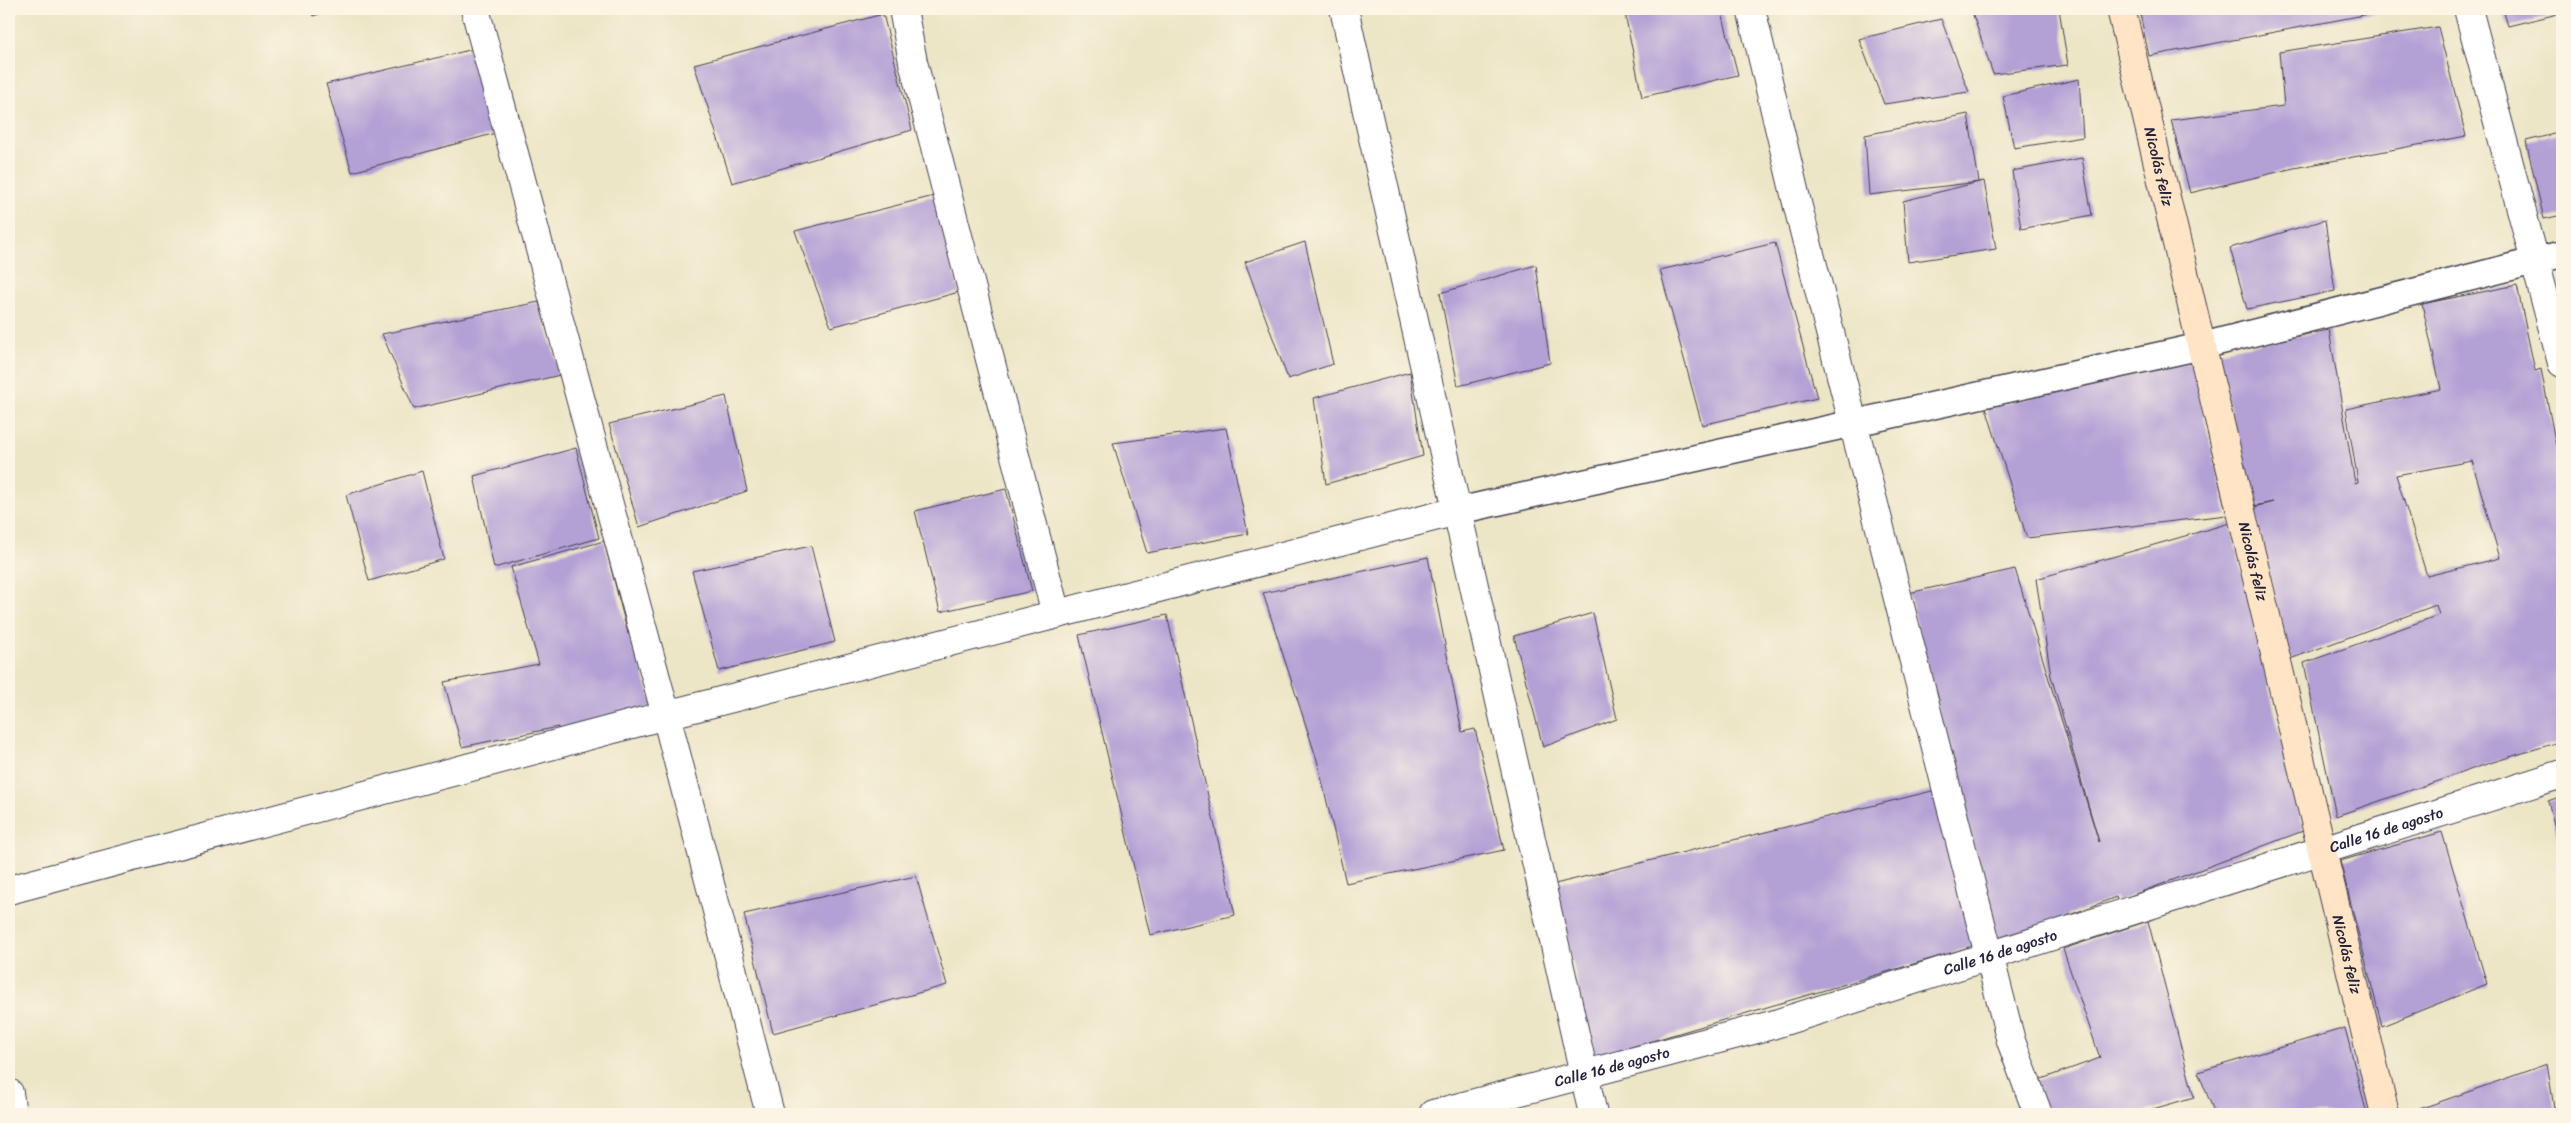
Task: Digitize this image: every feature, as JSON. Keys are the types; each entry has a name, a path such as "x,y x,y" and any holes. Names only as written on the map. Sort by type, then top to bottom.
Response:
{"main road":[{"name":"Nicolás feliz","path":"2121,9 2385,1114"}],"street":[{"path":"475,9 666,715 770,1114"},
{"path":"902,9 913,62 1056,614"},
{"path":"1344,9 1593,1114"},
{"path":"1751,9 1854,424 2011,1041 2038,1114"},
{"path":"2468,9 2562,362"},
{"path":"9,890 666,715 1457,511 2202,346 2562,254"},
{"name":"Calle 16 de agosto","path":"1434,1114 1772,1025 2562,774"},
{"path":"9,1093 12,1114"}],"building":[{"path":"311,9 335,9 313,16"},
{"path":"1624,9 1721,9 1738,75 1642,97"},
{"path":"1971,9 2059,9 2068,65 1993,74"},
{"path":"2139,9 2390,9 2390,10 2149,56"},
{"path":"2503,9 2562,9 2562,13 2508,26"},
{"path":"883,14 912,130 732,183 694,64"},
{"path":"1941,19 1969,92 1884,104 1859,39"},
{"path":"2438,27 2466,136 2294,168 2190,193 2171,120 2284,106 2279,52"},
{"path":"474,49 496,133 352,172 326,84"},
{"path":"2079,79 2083,137 2014,148 2003,96"},
{"path":"1968,114 1979,182 1869,195 1865,135"},
{"path":"2562,132 2562,215 2544,219 2526,141"},
{"path":"2082,158 2092,215 2021,229 2012,171"},
{"path":"1984,181 1996,249 1908,262 1903,201"},
{"path":"934,196 959,292 831,327 795,231"},
{"path":"2325,220 2335,291 2247,309 2230,248"},
{"path":"1305,242 1333,364 1288,379 1245,262"},
{"path":"1775,243 1817,398 1702,425 1660,270"},
{"path":"1536,265 1550,363 1458,386 1440,293"},
{"path":"2517,285 2535,371 2541,369 2556,446 2559,445 2562,457 2562,741 2490,763 2336,816 2304,663 2439,615 2436,605 2290,659 2254,507 2273,502 2254,506 2216,352 2329,330 2355,483 2358,482 2346,409 2441,389 2422,304","holes":["2472,461 2500,558 2427,576 2396,475"]},
{"path":"539,302 560,375 414,409 382,334"},
{"path":"2191,362 2227,515 2027,538 1986,408"},
{"path":"1410,372 1423,456 1326,484 1314,398"},
{"path":"726,396 747,491 639,527 609,424"},
{"path":"1226,428 1248,534 1147,553 1113,443"},
{"path":"576,448 599,538 494,568 474,476"},
{"path":"422,471 444,559 369,581 346,495"},
{"path":"1006,489 1032,591 940,612 915,511"},
{"path":"2230,523 2303,831 2117,901 2116,897 1997,943 1909,593 2015,569 2099,842 2051,676 2036,579"},
{"path":"604,541 628,634 630,633 653,706 559,733 558,727 462,747 444,682 539,664 511,567"},
{"path":"811,546 835,642 719,671 692,571"},
{"path":"1428,557 1462,732 1475,729 1504,850 1346,883 1317,760 1263,593"},
{"path":"1593,613 1617,719 1543,747 1514,636"},
{"path":"1167,615 1235,915 1150,935 1079,635"},
{"path":"1936,790 1978,945 1594,1058 1555,884"},
{"path":"2562,796 2562,855 2548,801"},
{"path":"2442,832 2487,984 2382,1026 2340,861"},
{"path":"916,876 947,985 773,1033 744,914"},
{"path":"2148,921 2194,1097 2136,1114 2048,1114 2036,1081 2100,1058 2063,949"},
{"path":"2345,1028 2367,1114 2215,1114 2198,1072"},
{"path":"2547,1064 2555,1114 2412,1114 2411,1112"}]}
